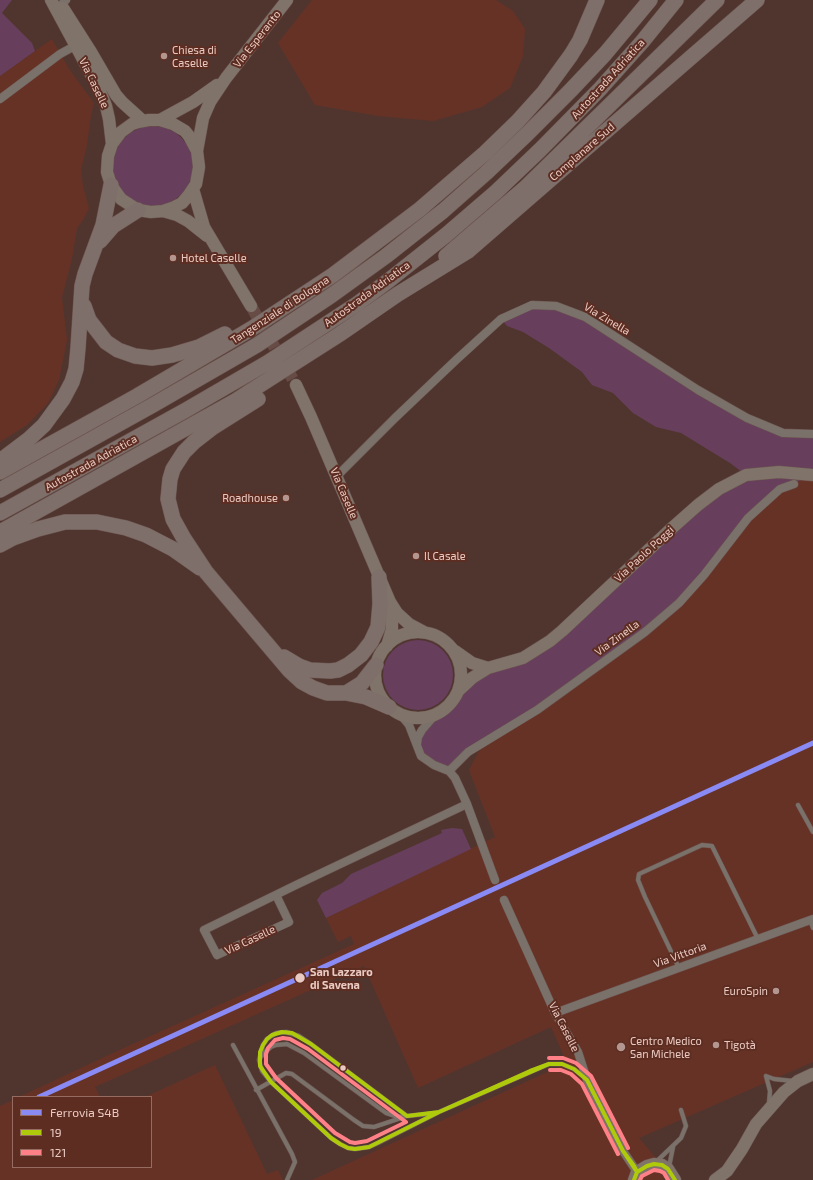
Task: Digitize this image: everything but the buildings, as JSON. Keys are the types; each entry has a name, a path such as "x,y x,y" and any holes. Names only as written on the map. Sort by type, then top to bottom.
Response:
{"highway":[{"name":"Tangenziale di Bologna","path":"0,472 199,361 286,307 333,275 419,210 485,153 544,92 572,55 597,0"},
{"name":"Autostrada Adriatica","path":"0,490 257,345 332,296 386,256 443,210 526,136 600,59 650,0"},
{"name":"Autostrada Adriatica","path":"0,513 186,410 267,363 357,304 393,277 446,236 496,192 540,150 600,89 642,42 672,5 680,0"},
{"path":"0,532 236,401 313,352 398,294 461,244 525,188 717,0"},
{"name":"Complanare Sud","path":"398,294 468,251 757,0"},
{"path":"0,461 39,430 64,399 72,382 76,369 85,274 103,226 111,185"},
{"path":"95,248 113,226 138,210"},
{"path":"82,297 89,320 106,342 118,350 135,356 152,358 172,355 199,347 254,318 286,307"},
{"path":"313,352 293,376 212,428 184,452 174,469 168,490 168,499 173,519 206,572 289,670 302,682 313,688 327,693 346,693 366,697 394,711"},
{"path":"0,545 38,529 65,522 97,522 126,528 146,535 173,549 206,572"},
{"path":"266,643 299,666 310,670 338,670 348,665 361,655 371,642 378,627 380,616 379,577"},
{"path":"346,693 362,683 376,665"}],"main road":[{"name":"Via Esperanto","path":"197,151 203,118 210,102 226,78 287,0"},
{"name":"Via Caselle","path":"59,1 76,46 100,91 106,106 112,144"},
{"name":"Via Caselle","path":"59,1 116,95 143,120"},
{"name":"Via Esperanto","path":"160,120 193,102 226,78"},
{"path":"143,120 160,120 173,124 185,132 194,143 199,158 199,172 193,189 182,203 163,211 150,212 138,210 121,199 111,185 107,172 108,156 112,144 127,128 143,120"},
{"path":"193,189 204,228 251,306"},
{"path":"163,211 188,220 210,238"},
{"name":"Via Caselle","path":"296,385 337,476 390,602 397,613 409,624 445,641 454,650 472,662 488,668"},
{"name":"Via Paolo Poggi","path":"488,668 522,658 562,632 672,528 719,489 746,475 779,472 813,475"},
{"name":"Via Caselle","path":"387,646 392,629 390,602"},
{"name":"Via Caselle","path":"376,665 387,646 398,637 412,632 424,632"},
{"name":"Via Caselle","path":"394,711 417,719 435,715 445,709 454,699 462,678 460,663 454,650"},
{"path":"376,665 375,681 380,697 394,711"},
{"name":"Via Caselle","path":"458,691 472,678 488,668"},
{"path":"715,1180 727,1171 742,1149 756,1124 767,1110 784,1092 798,1081 813,1074"},
{"name":"Via Caselle","path":"636,1176 647,1166 654,1164"},
{"path":"654,1164 662,1165 675,1177"}],"street":[{"name":"Via Caselle","path":"0,100 60,54 76,46 84,47 91,52"},
{"name":"Via Zinella","path":"337,476 401,413 501,319 532,305 556,306 585,316 698,390 747,418 783,433 813,434"},
{"name":"Via Zinella","path":"449,771 468,752 537,710 645,632 679,603 704,575 748,518 780,489 794,484"},
{"path":"394,711 409,725 421,756 449,771 455,778 467,804 495,880"},
{"name":"Via Caselle","path":"417,744 418,736 435,715"},
{"name":"Via Caselle","path":"276,895 288,922 217,956 204,930 276,895 467,804"},
{"name":"Via Caselle","path":"504,900 556,1013 578,1052 587,1080 636,1176"},
{"name":"Via Vittoria","path":"556,1013 758,939 812,922"}],"lane":[{"path":"590,15 593,0"},
{"path":"798,805 813,832"},
{"path":"679,968 638,880 639,874 702,845 712,846 758,939"},
{"path":"407,1116 311,1044 292,1033 276,1033 267,1039 263,1045 259,1060 262,1071 271,1082 331,1138 348,1148 361,1149 378,1144 438,1112 549,1064 562,1064 574,1069 587,1080"},
{"path":"259,1060 271,1047 287,1044 304,1053 386,1113 393,1116 407,1116 438,1112"},
{"path":"233,1045 293,1158 294,1162 287,1180"},
{"path":"256,1090 286,1073 292,1074 363,1126 374,1127 407,1116"},
{"path":"767,1110 770,1099 770,1091 766,1076 777,1079 798,1081"},
{"path":"654,1164 681,1138 686,1126 682,1110"},
{"path":"674,1146 675,1177"}],"shaded area":[{"path":"0,0 12,0 2,13 32,43 35,51 0,76"},
{"path":"312,0 496,0 513,11 525,29 523,56 510,88 482,107 433,121 378,116 315,105 278,43"},
{"path":"52,39 69,69 94,103 81,170 83,186 89,208 77,228 72,259 62,297 67,340 59,380 48,403 27,425 0,442 0,76"},
{"path":"153,126 168,129 181,138 190,151 193,166 190,181 181,194 168,203 153,206 138,203 125,194 116,181 113,166 116,151 125,138 138,129"},
{"path":"532,305 556,306 585,317 747,418 783,433 813,434 813,473 768,499 704,575 645,632 484,742 449,771 426,760 418,736 435,715 445,709 454,699 458,691 472,678 523,658 672,528 746,475 730,463 681,433 656,427 633,413 613,393 592,385 582,372 549,348 523,332 507,326 501,319"},
{"path":"813,456 813,1062 639,1138 660,1163 670,1171 663,1180 312,1180 567,1063 551,1027 418,1088 364,966 95,1087 100,1096 21,1096 354,944 351,936 338,942 326,918 495,837 469,770 479,751 506,724 744,511"},
{"path":"418,640 431,643 443,650 450,662 453,675 450,688 443,700 431,707 418,710 405,707 393,700 386,688 383,675 386,662 393,650 405,643"},
{"path":"452,828 462,829 471,849 326,918 317,900 322,893 342,883 351,874 442,833 441,830"},
{"path":"215,1065 267,1174 278,1170 283,1180 0,1180 0,1106 12,1100 12,1168 152,1168 152,1096 147,1096"}],"tunnel":[{"path":"251,306 296,385"}],"rail line":[{"name":"S4B","path":"41,1096 813,743"}],"transit line":[{"name":"19","path":"282,1032 292,1033 311,1044 407,1116 439,1112 369,1147 355,1149 348,1148 340,1144 331,1138 271,1082 260,1066 260,1052 263,1045 272,1035 282,1032"},
{"name":"121","path":"283,1038 290,1039 308,1049 406,1122 367,1141 355,1143 350,1142 335,1133 276,1078 266,1064 266,1054 268,1048 275,1040 283,1038"},
{"name":"121","path":"549,1058 563,1058 576,1063 591,1076 628,1148"},
{"name":"19","path":"439,1112 549,1064"},
{"name":"19","path":"439,1112 549,1064"},
{"name":"19","path":"549,1064 562,1064 574,1069 587,1080 623,1151"},
{"name":"121","path":"550,1070 561,1070 571,1074 582,1084 618,1154"},
{"name":"19","path":"623,1151 634,1166 637,1172 623,1151"},
{"name":"19","path":"634,1180 637,1172 654,1164 662,1165 668,1169 675,1180"},
{"name":"121","path":"640,1180 642,1176 654,1170 664,1173 668,1180"}],"place":[{"name":"Chiesa di Caselle","path":"164,56"},
{"name":"Hotel Caselle","path":"173,258"},
{"name":"Roadhouse","path":"286,498"},
{"name":"Il Casale","path":"416,556"},
{"name":"San Lazzaro di Savena","path":"300,978"},
{"name":"EuroSpin","path":"776,991"},
{"name":"Tigotà","path":"716,1045"},
{"name":"Centro Medico San Michele","path":"621,1047"}]}
